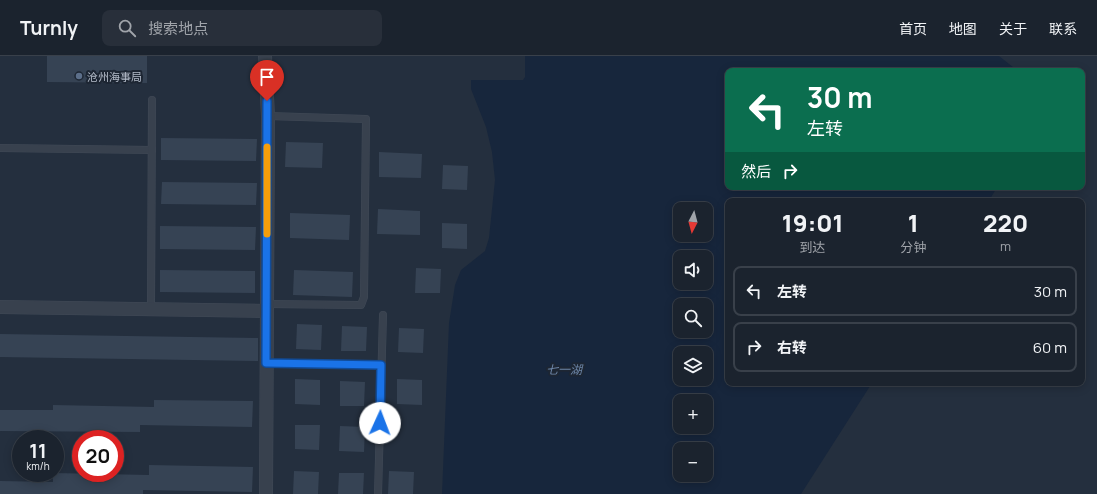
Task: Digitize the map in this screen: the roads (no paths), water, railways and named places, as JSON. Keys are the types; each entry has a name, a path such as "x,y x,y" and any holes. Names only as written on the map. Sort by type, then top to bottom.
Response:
{"street":[{"path":"265,56 268,116 266,494"},
{"path":"0,307 151,310 266,307"}],"lane":[{"path":"151,310 152,100"},
{"path":"266,307 361,305 364,297 366,119 268,116"},
{"path":"0,148 152,150"},
{"path":"378,494 382,315"},
{"path":"266,363 381,365"}],"water":[{"name":"七一湖","path":"525,56 999,56 1014,68 725,68 725,190 995,190 991,198 725,198 725,386 870,386 801,494 442,494 449,323 455,285 461,270 485,251 489,238 495,180 492,152 486,127 471,89 471,80 523,80 525,77"}],"place":[{"name":"沧州海事局","path":"79,76"}]}
